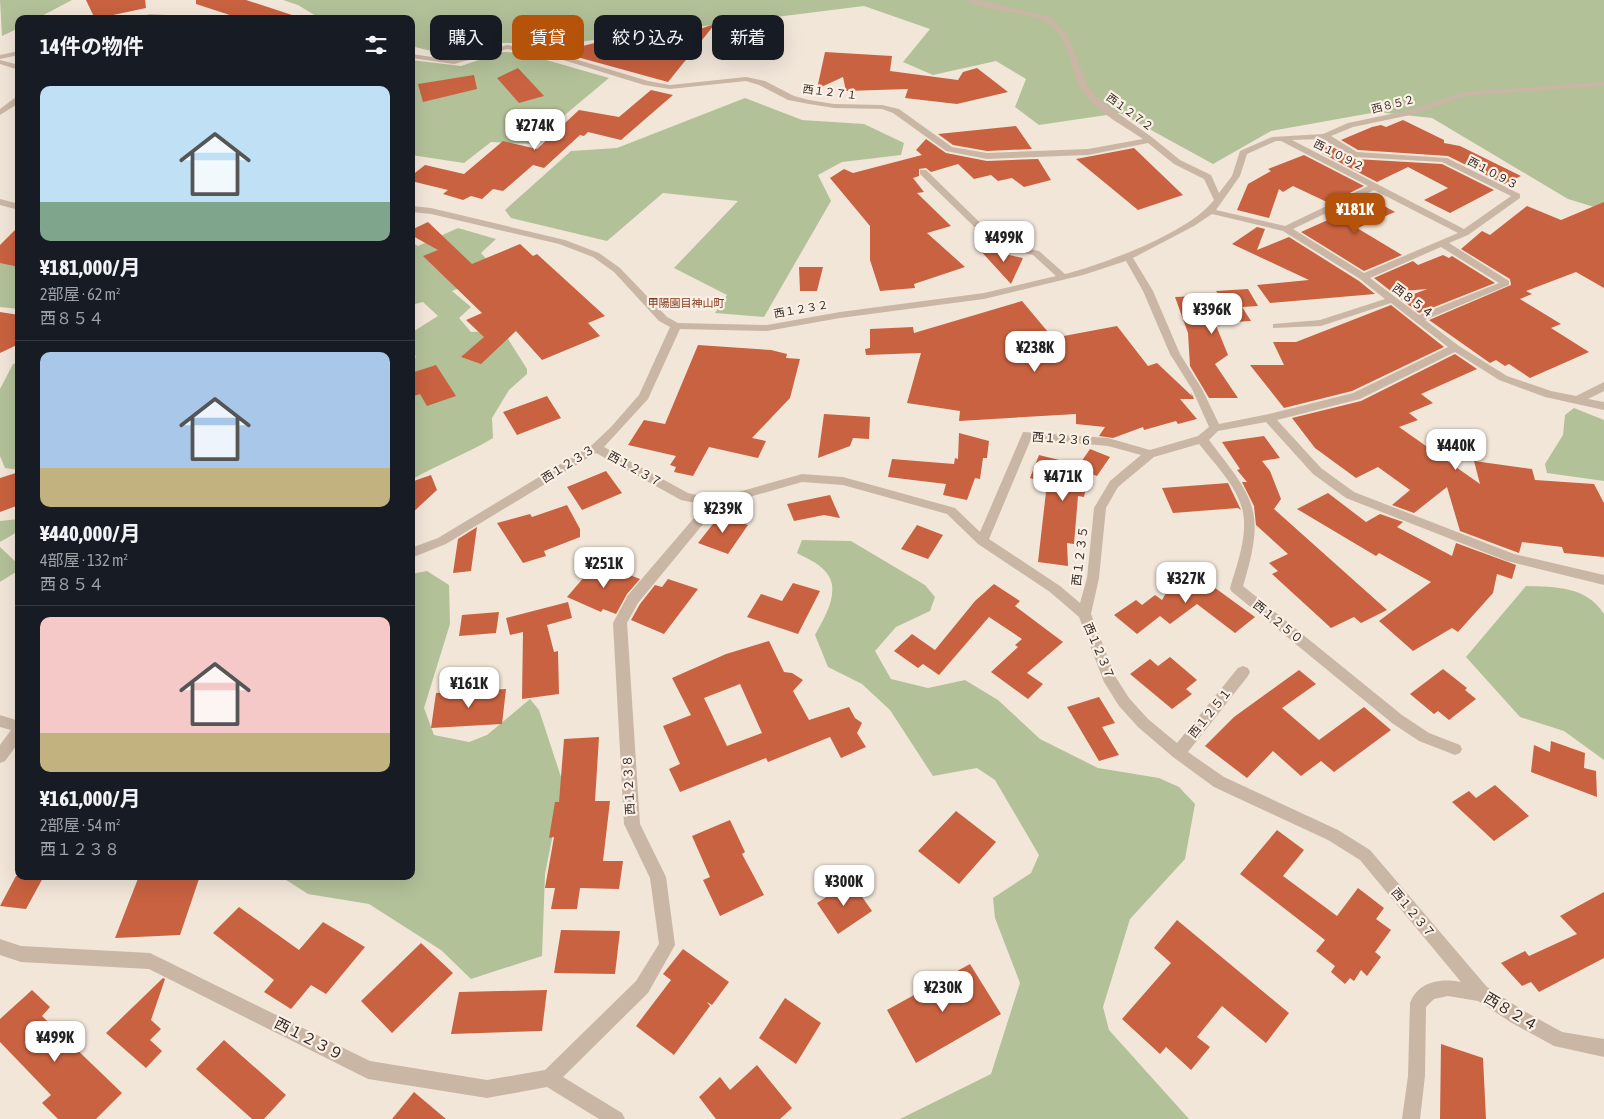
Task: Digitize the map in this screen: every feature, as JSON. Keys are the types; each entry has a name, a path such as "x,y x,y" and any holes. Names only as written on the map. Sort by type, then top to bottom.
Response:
{"street":[{"name":"西１２７２","path":"970,0 985,6 1040,16 1057,24 1064,33 1080,80 1090,97 1150,140"},
{"name":"西１２７１","path":"415,57 454,62 507,47 548,53 647,83 670,87 746,79 762,83 791,98 808,102 834,106 882,107 896,111 949,149 987,156 1088,152 1150,140"},
{"path":"0,57 15,54"},
{"path":"0,62 15,67"},
{"name":"西８５２","path":"1218,198 1236,176 1243,153 1275,139 1324,136 1351,126 1412,112 1464,94 1604,84"},
{"path":"0,113 15,102"},
{"name":"西１０９３","path":"1324,136 1355,154 1444,160 1517,196 1466,233 1363,277"},
{"name":"西１０９２","path":"1282,139 1466,233"},
{"path":"1150,140 1169,159 1184,169 1208,177 1218,198 1210,211"},
{"path":"923,172 998,245 1036,253 1063,277"},
{"path":"1286,229 1375,186"},
{"path":"0,202 15,206"},
{"path":"415,209 431,211 562,242 596,255 617,270 663,319 676,326"},
{"name":"西１２３２","path":"676,326 767,328 840,315 984,296 1063,277 1128,257 1191,224 1210,211"},
{"name":"西８５４","path":"1210,211 1286,229 1363,277 1417,320 1503,378 1549,394 1604,406"},
{"path":"1417,320 1506,282 1443,244"},
{"path":"1128,257 1148,291 1174,354 1197,389 1215,428 1269,418 1356,396 1456,348"},
{"path":"1277,326 1321,323 1391,300"},
{"name":"西１２３３","path":"415,551 442,541 596,448 615,430 644,396 676,326"},
{"path":"1578,400 1604,386"},
{"path":"1269,418 1317,471 1350,495 1511,558 1604,580"},
{"name":"西１２３５","path":"1084,614 1093,578 1100,508 1114,484 1150,454 1202,439 1215,428"},
{"name":"西１２３６","path":"982,541 1027,435 1108,442 1150,454"},
{"name":"西１２５０","path":"1202,439 1225,469 1248,509 1247,550 1236,588 1397,720 1424,737 1455,749"},
{"name":"西１２３７","path":"596,448 685,497 714,503 802,478 843,481 951,511 982,541 1055,589 1084,614 1109,678 1124,702 1143,723 1178,753 1219,782 1333,835 1365,856 1481,992"},
{"name":"西１２３８","path":"549,1078 642,987 667,944 658,877 632,824 620,623 633,599 714,503"},
{"name":"西１２５１","path":"1178,753 1243,672"},
{"path":"0,721 15,727"},
{"path":"0,757 15,735"},
{"name":"西１２３９","path":"0,947 21,954 150,961 368,1070 487,1089 549,1078"},
{"name":"西８２４","path":"1411,1119 1417,1094 1418,1003 1430,991 1448,988 1481,992 1518,1018 1560,1040 1604,1048"},
{"path":"549,1078 616,1119"}],"green space":[{"path":"0,0 72,0 44,15 15,15 15,30 2,36"},
{"path":"283,0 1604,0 1604,210 1568,199 1432,118 1377,112 1271,131 1213,164 1120,113 1039,125 1015,107 1026,79 996,61 933,75 903,62 930,29 864,6 784,16 712,15 712,25 702,26 702,15 594,15 594,40 584,41 584,15 512,15 512,43 502,43 502,15 430,15 430,51 415,47 415,15 314,15 298,5"},
{"path":"502,52 512,52 512,60 546,60 609,78 530,144 491,142 464,163 415,156 415,60 461,66 479,60 502,60"},
{"path":"745,98 802,120 864,124 904,143 901,155 842,162 818,175 831,201 764,317 715,313 727,295 674,268 738,201 663,193 607,241 511,218 505,210 571,151 617,148"},
{"path":"458,228 496,239 481,253 498,272 452,291 471,307 459,318 471,332 503,331 527,369 527,374 509,390 492,418 493,438 415,478 415,330 438,316 423,302 415,304 415,244 418,246"},
{"path":"15,258 15,309 0,307 0,260"},
{"path":"15,363 15,469 5,468 0,456 0,389"},
{"path":"1574,408 1604,420 1604,481 1547,473 1545,464 1563,435 1565,415"},
{"path":"15,519 15,533 0,542 0,521"},
{"path":"802,540 851,541 925,585 935,597 930,611 896,627 875,651 891,679 928,688 965,680 998,700 1040,739 1098,768 1159,778 1179,787 1195,804 1185,859 1130,919 1103,1007 1109,1030 1189,1119 900,1119 991,1074 1020,983 995,918 993,898 1031,873 1039,855 995,780 977,768 933,776 890,710 862,684 828,667 815,635 827,611 832,594 832,585 829,577 821,567 797,553"},
{"path":"0,547 15,561 15,573 0,582"},
{"path":"427,571 449,585 450,624 424,708 434,735 469,742 487,735 530,699 539,710 563,783 545,874 542,956 471,979 441,950 369,904 308,894 286,880 415,880 415,573"},
{"path":"1526,586 1559,588 1579,593 1597,605 1604,614 1604,760 1564,731 1520,717 1466,657"}],"building":[{"path":"86,0 145,0 146,8 113,15 93,15"},
{"path":"196,0 246,0 292,15 230,15 196,4"},
{"path":"712,25 712,28 702,40 702,28"},
{"path":"594,43 594,60 686,60 668,82 584,59 584,46"},
{"path":"825,52 892,56 890,71 958,80 963,72 977,68 1008,92 957,104 905,98 908,89 846,91 843,77 817,89"},
{"path":"518,68 544,96 519,103 497,78"},
{"path":"474,75 477,89 423,102 418,84"},
{"path":"651,90 673,95 621,140 588,132 584,136 580,135 544,168 533,165 503,191 493,189 482,199 471,196 463,200 443,194 448,190 415,182 415,173 425,165 464,174 503,141 537,149 579,110 619,117"},
{"path":"1403,120 1444,140 1444,143 1460,146 1521,176 1504,184 1448,156 1358,150 1341,140 1372,127 1381,125 1386,127"},
{"path":"1016,126 1032,149 987,151 953,145 938,134"},
{"path":"926,139 946,153 987,161 1038,159 1051,180 1024,187 1012,178 998,181 991,175 974,179 958,164 931,172 926,168 919,169 919,176 913,178 924,192 917,193 951,226 927,233 965,267 914,284 915,288 880,291 870,260 870,226 830,178 844,169 853,173 922,155 916,150"},
{"path":"1329,145 1355,159 1442,164 1494,190 1450,213 1424,200 1448,188 1408,167 1377,182 1316,150"},
{"path":"1134,148 1183,195 1138,210 1076,159"},
{"path":"1304,155 1364,186 1329,203 1293,186 1283,192 1279,189 1269,218 1237,210 1248,184 1271,171 1268,169"},
{"path":"1366,196 1395,212 1357,228 1402,255 1364,271 1301,232 1330,219 1328,218 1346,210 1341,208"},
{"path":"1604,202 1604,288 1576,272 1526,291 1532,294 1520,299 1561,324 1551,328 1589,352 1530,378 1509,364 1505,366 1496,360 1490,363 1429,320 1511,285 1510,279 1461,249 1482,231 1490,235 1527,206 1561,220"},
{"path":"428,222 472,264 520,244 533,256 537,254 605,316 588,323 600,336 542,360 516,331 481,364 461,357 484,337 466,320 482,313 423,256 438,250 415,237 415,228"},
{"path":"1257,227 1265,229 1257,250 1289,237 1359,281 1375,294 1270,303 1257,285 1309,280 1232,244"},
{"path":"15,230 15,266 0,263 0,245"},
{"path":"978,248 1023,258 1011,284"},
{"path":"1443,255 1449,258 1452,256 1495,283 1419,313 1401,299 1427,289 1392,292 1374,278 1413,261 1418,265"},
{"path":"799,267 823,267 817,291 800,291"},
{"path":"1248,289 1258,306 1242,307 1251,321 1215,323 1228,355 1215,364 1238,398 1209,398 1190,366 1188,333 1175,297 1219,295 1216,291"},
{"path":"1022,301 1053,338 1117,326 1148,366 1157,363 1192,396 1191,392 1194,399 1180,399 1197,419 1178,424 1176,421 1144,430 1143,427 1113,438 1099,436 1105,427 1076,424 1076,414 959,421 960,411 907,403 921,353 866,355 865,349 870,348 870,329 913,327 914,333"},
{"path":"1391,305 1444,347 1352,391 1284,408 1250,365 1284,365 1273,342 1296,342"},
{"path":"0,312 15,314 15,346 0,353"},
{"path":"698,345 771,350 787,354 786,358 800,359 790,398 752,438 766,441 758,458 709,447 693,476 674,472 676,467 670,465 676,456 628,445 644,420 665,424"},
{"path":"1455,354 1477,369 1421,394 1433,403 1409,413 1418,420 1399,427 1480,484 1474,461 1532,469 1535,480 1594,484 1604,503 1604,557 1564,553 1562,547 1522,542 1519,553 1460,531 1447,487 1414,513 1392,505 1410,490 1378,467 1356,478 1315,448 1292,418 1361,401"},
{"path":"436,365 456,396 427,406 420,394 415,396 415,372"},
{"path":"547,396 561,418 517,435 503,412"},
{"path":"824,414 870,417 869,439 853,438 850,446 818,458"},
{"path":"959,433 989,441 987,458 983,458 980,479 975,478 967,500 943,495 946,484 888,477 892,459 954,464 955,458 958,459"},
{"path":"1264,436 1280,458 1262,461 1270,471 1281,499 1274,509 1387,610 1361,623 1354,617 1331,628 1272,574 1278,571 1269,563 1288,554 1256,525 1254,506 1242,482 1247,482 1237,470 1240,469 1222,442"},
{"path":"1090,449 1110,457 1097,476 1089,473 1084,497 1078,496 1074,544 1067,543 1068,566 1038,562 1047,483 1030,478 1039,455 1079,465"},
{"path":"606,471 622,493 582,510 567,487"},
{"path":"15,473 15,506 0,512 0,478"},
{"path":"431,475 437,490 415,510 415,481"},
{"path":"1228,483 1241,510 1238,508 1173,513 1162,488"},
{"path":"1328,493 1366,522 1380,514 1403,522 1397,527 1452,556 1456,543 1516,565 1512,579 1497,574 1493,593 1458,632 1452,628 1413,651 1379,621 1431,582 1379,553 1376,556 1297,509"},
{"path":"830,495 840,518 824,515 794,521 787,504"},
{"path":"567,505 580,529 580,537 544,551 546,556 523,563 497,523 530,514 532,517"},
{"path":"720,515 748,525 728,554 698,543"},
{"path":"917,525 943,535 928,559 901,549"},
{"path":"477,527 471,571 453,573 458,539"},
{"path":"597,562 640,579 627,594 616,614 603,609 601,612 567,597"},
{"path":"1182,566 1214,580 1211,585 1255,617 1235,633 1197,604 1170,624 1160,616 1137,634 1114,615 1136,600 1142,605 1155,595 1162,600"},
{"path":"668,579 698,589 664,634 631,620 640,604 655,585 662,587"},
{"path":"793,583 820,591 798,634 747,617 761,594 782,601"},
{"path":"994,584 1020,601 1015,606 1063,642 1027,673 1043,684 1028,699 991,672 1018,647 1015,645 1022,639 989,617 939,675 923,664 918,668 894,651 912,634 935,650 975,601"},
{"path":"568,602 572,618 547,625 554,652 558,651 559,694 522,699 523,632 510,635 506,618"},
{"path":"499,612 496,633 459,636 462,615"},
{"path":"769,641 784,672 792,673 803,680 793,691 809,720 849,707 855,718 862,723 857,733 866,747 841,758 830,737 768,762 766,758 680,792 669,769 680,764 663,726 691,715 672,678 726,654","holes":["740,684 762,733 727,746 704,698"]},
{"path":"1170,657 1197,680 1186,689 1192,694 1172,709 1130,674 1150,659 1158,666"},
{"path":"1443,669 1467,688 1465,690 1476,699 1449,720 1438,711 1434,714 1410,694"},
{"path":"1299,670 1316,684 1282,708 1319,740 1364,707 1391,730 1334,772 1321,761 1301,776 1273,751 1247,778 1205,746 1234,717"},
{"path":"506,689 502,724 431,728 436,693"},
{"path":"1099,697 1115,723 1102,727 1119,755 1099,761 1067,707"},
{"path":"599,737 595,801 610,801 603,861 623,861 619,889 580,888 577,909 551,909 555,888 545,888 554,837 549,838 555,802 559,802 564,739"},
{"path":"1551,741 1585,753 1584,768 1596,771 1597,797 1531,772 1534,745 1550,752"},
{"path":"1495,785 1529,816 1494,841 1452,802 1469,791 1476,798"},
{"path":"956,811 996,842 959,884 918,851"},
{"path":"730,820 745,852 742,854 764,895 720,916 703,880 710,877 692,836"},
{"path":"1277,830 1304,850 1283,876 1337,916 1358,888 1384,908 1376,919 1391,930 1375,952 1381,957 1367,976 1361,970 1354,981 1350,978 1345,984 1331,972 1335,966 1316,951 1325,940 1240,874"},
{"path":"15,878 15,880 42,880 26,909 0,906"},
{"path":"137,880 199,880 180,935 115,938"},
{"path":"851,881 872,911 838,934 817,903"},
{"path":"1604,892 1604,958 1539,992 1531,982 1522,986 1501,963 1525,951 1529,956 1577,934 1560,916"},
{"path":"239,907 299,950 323,922 365,947 326,994 311,985 291,1009 264,992 274,980 213,933"},
{"path":"1177,920 1289,1013 1266,1043 1222,1006 1197,1037 1210,1047 1191,1070 1166,1047 1160,1054 1122,1019 1171,963 1154,948"},
{"path":"561,930 620,931 615,974 554,973"},
{"path":"421,943 453,973 392,1033 361,1001"},
{"path":"683,949 729,982 712,1005 707,1002 710,1006 674,1055 636,1026 671,980 663,974"},
{"path":"970,964 1001,1014 916,1063 887,1010"},
{"path":"163,978 165,979 151,1020 161,1029 150,1040 162,1051 146,1068 106,1033"},
{"path":"32,990 50,1007 42,1016 122,1093 96,1119 58,1119 42,1103 51,1095 0,1042 0,1019"},
{"path":"547,990 542,1031 451,1034 459,992"},
{"path":"785,998 821,1023 796,1064 759,1038"},
{"path":"224,1040 286,1095 264,1119 252,1119 196,1069"},
{"path":"1441,1044 1483,1058 1486,1119 1440,1119"},
{"path":"757,1065 792,1108 780,1119 716,1119 699,1097 720,1077 730,1090"},
{"path":"414,1092 446,1119 392,1119"}],"district":[{"name":"甲陽園目神山町","path":"686,303"}]}
